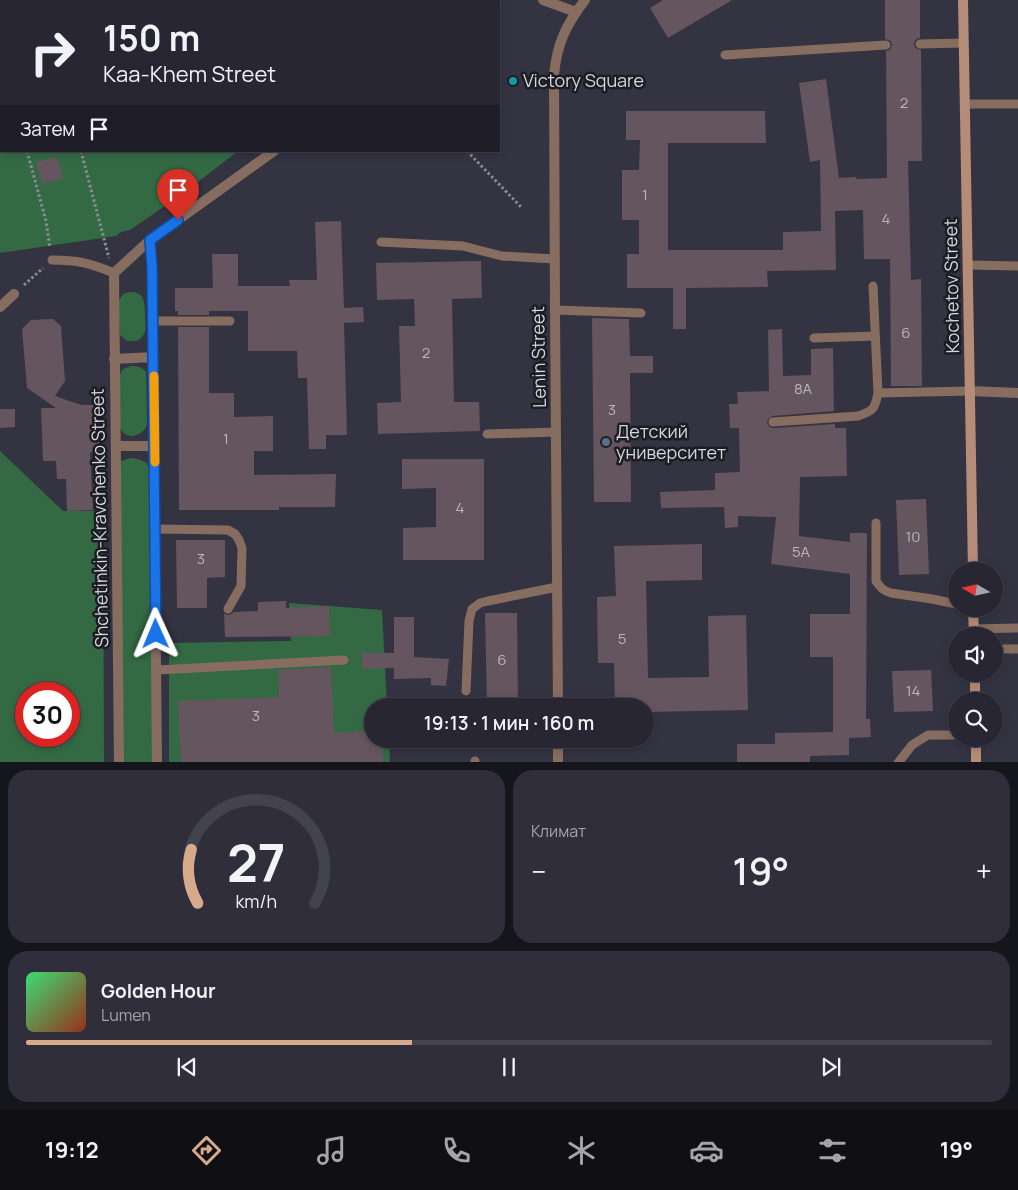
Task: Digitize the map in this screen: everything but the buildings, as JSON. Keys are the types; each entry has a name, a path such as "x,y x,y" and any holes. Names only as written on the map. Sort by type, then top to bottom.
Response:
{"main road":[{"name":"Kochetov Street","path":"963,0 973,562"},
{"path":"976,747 976,762"}],"street":[{"path":"543,0 576,12"},
{"name":"Lenin Street","path":"558,698 554,310 555,59 566,29 585,0"},
{"path":"114,273 150,240 273,152"},
{"path":"150,240 153,321 157,762"},
{"name":"Shchetinkin-Kravchenko Street","path":"114,273 119,762"},
{"path":"0,307 14,294"},
{"path":"114,358 153,357"},
{"path":"970,392 1018,393"},
{"path":"116,446 154,446"},
{"path":"558,748 558,762"}],"lane":[{"path":"920,44 963,42"},
{"path":"725,55 886,45"},
{"path":"965,104 1018,104"},
{"path":"381,242 463,246 502,256 554,259"},
{"path":"52,260 82,262 114,273"},
{"path":"968,265 1018,266"},
{"path":"772,422 858,416 874,409 878,393 873,286"},
{"path":"554,310 641,313"},
{"path":"153,321 230,321"},
{"path":"814,338 875,336"},
{"path":"878,393 970,392"},
{"path":"487,434 556,432"},
{"path":"876,523 876,580 880,587 891,594 948,602"},
{"path":"155,529 228,530 235,534 242,548 241,586 228,609"},
{"path":"466,691 469,621 472,609 480,603 557,587"},
{"path":"1003,630 1018,628"},
{"path":"1003,649 1018,649"},
{"path":"157,670 344,660"},
{"path":"898,762 912,744 928,735 948,735"}],"path":[{"path":"14,294 52,260 46,221 27,152"},
{"path":"80,152 114,273"},
{"path":"468,152 522,208"}],"green space":[{"path":"0,152 237,152 181,195 130,230 121,232 116,236 0,253"},
{"path":"134,292 141,296 144,302 145,332 136,341 127,341 120,335 118,302 123,294"},
{"path":"131,366 139,367 146,372 147,425 138,435 134,436 129,436 122,431 119,417 120,375 123,370"},
{"path":"0,451 63,511 103,511 104,762 0,762"},
{"path":"132,458 147,463 149,469 153,762 122,762 120,462"},
{"path":"289,603 382,610 387,698 364,698 364,748 389,748 390,762 169,762 169,643 291,641"}],"slow traffic":[{"path":"154,376 155,462"}],"place":[{"name":"Victory Square","path":"513,81"},
{"name":"Детский университет","path":"606,442"}],"route":[{"path":"156,634 152,267 150,240 178,220"}]}
